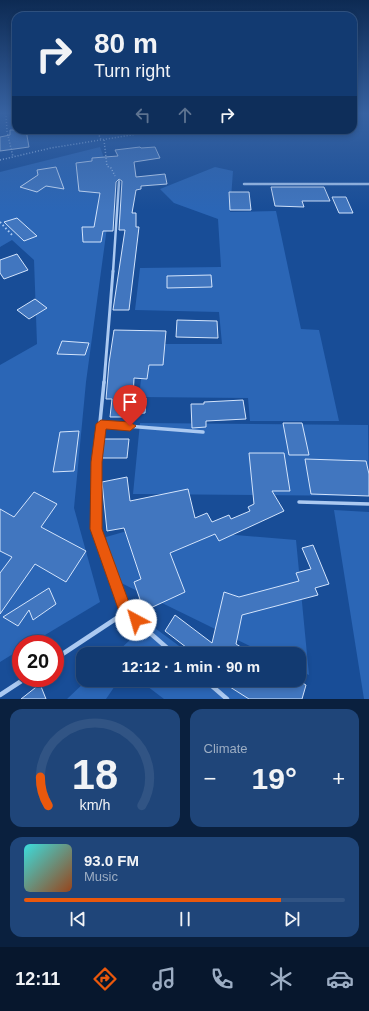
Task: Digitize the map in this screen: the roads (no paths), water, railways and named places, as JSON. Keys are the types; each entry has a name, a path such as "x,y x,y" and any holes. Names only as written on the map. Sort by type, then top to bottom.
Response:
{"lane":[{"path":"119,181 101,424 96,462 96,529 126,612 166,647"},
{"path":"244,184 369,184"},
{"path":"101,424 203,432"},
{"path":"299,502 369,504"},
{"path":"64,653 126,612"},
{"path":"0,695 12,687"},
{"path":"213,687 227,699"}]}
